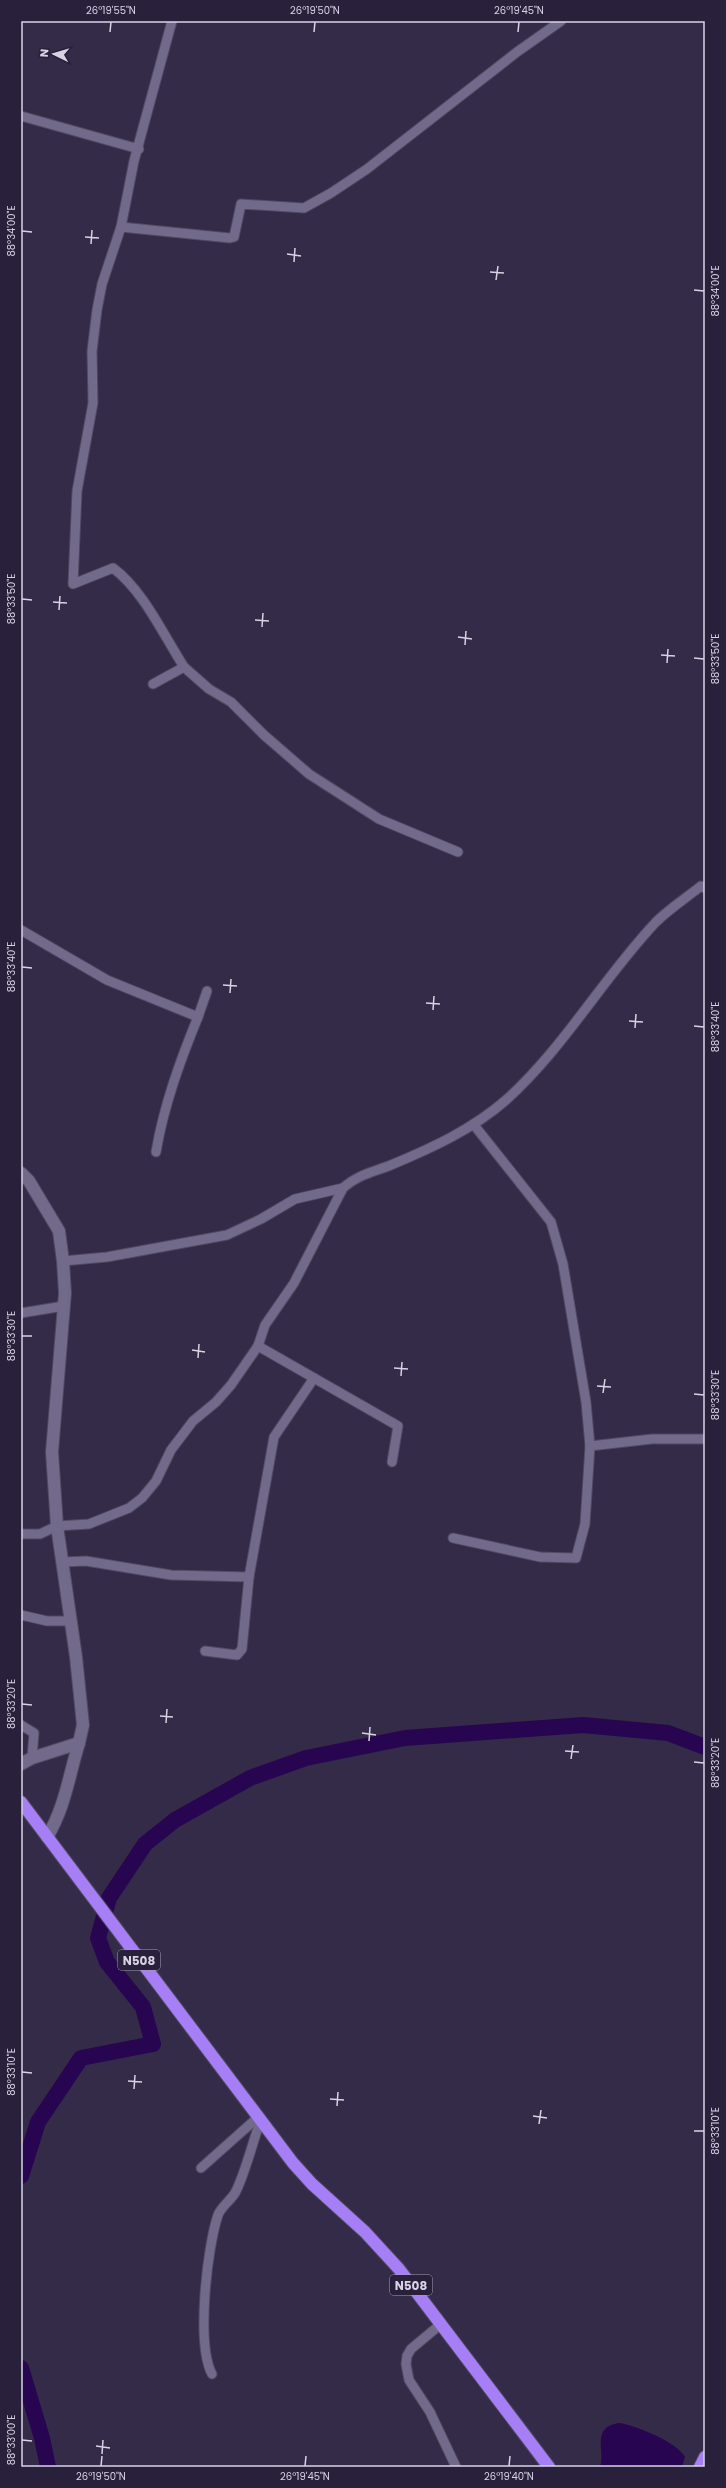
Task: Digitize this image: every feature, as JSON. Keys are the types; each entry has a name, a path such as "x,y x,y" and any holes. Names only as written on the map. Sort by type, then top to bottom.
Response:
{"highway":[{"name":"N508","path":"21,1803 258,2120 312,2184 382,2249 441,2324 549,2467"}],"street":[{"path":"172,21 145,116 139,149 134,161 121,227 102,284 94,327 93,403 77,491 73,584 113,568 125,577 184,667 209,689 231,702 264,735 309,774 379,819 458,852"},
{"path":"121,227 230,238 234,237 241,204 304,208 331,193 367,169 517,52 561,21"},
{"path":"21,116 139,149"},
{"path":"153,684 184,667"},
{"path":"21,1534 40,1534 57,1526 89,1524 129,1508 142,1498 156,1481 172,1450 193,1421 216,1402 231,1385 258,1346 265,1325 294,1283 342,1188 354,1178 391,1165 474,1125 506,1099 547,1055 657,921 704,886"},
{"path":"21,930 107,980 198,1017"},
{"path":"156,1152 162,1120 171,1087 207,991"},
{"path":"453,1538 540,1557 576,1558 585,1524 590,1446 586,1402 563,1264 552,1222 474,1125"},
{"path":"21,1173 30,1181 59,1231 63,1261 64,1306 52,1452 57,1526 71,1621 83,1725 65,1799 57,1821 47,1837"},
{"path":"63,1261 107,1257 227,1235 261,1219 295,1199 342,1188"},
{"path":"21,1313 64,1306"},
{"path":"258,1346 398,1426 392,1462"},
{"path":"205,1651 236,1655 242,1649 249,1577 274,1437 314,1378"},
{"path":"590,1446 621,1441 705,1439"},
{"path":"63,1562 86,1561 171,1575 249,1577"},
{"path":"21,1615 47,1621 71,1621"},
{"path":"21,1725 34,1733 32,1758"},
{"path":"21,1764 32,1758 78,1743"},
{"path":"201,2168 258,2120"},
{"path":"212,2374 207,2364 204,2322 208,2269 219,2214 235,2193 258,2120"},
{"path":"441,2324 411,2349 407,2356 406,2364 409,2380 430,2412 456,2467"}],"shaded area":[{"path":"619,2423 646,2431 674,2446 685,2457 682,2467 600,2467 602,2435 605,2429 610,2425"}],"waterway":[{"path":"21,2176 38,2122 81,2058 153,2044 143,2007 107,1962 98,1938 109,1898 145,1844 175,1820 250,1778 306,1758 405,1738 583,1725 668,1733 705,1747"},
{"path":"21,2368 42,2438 48,2467"}]}
